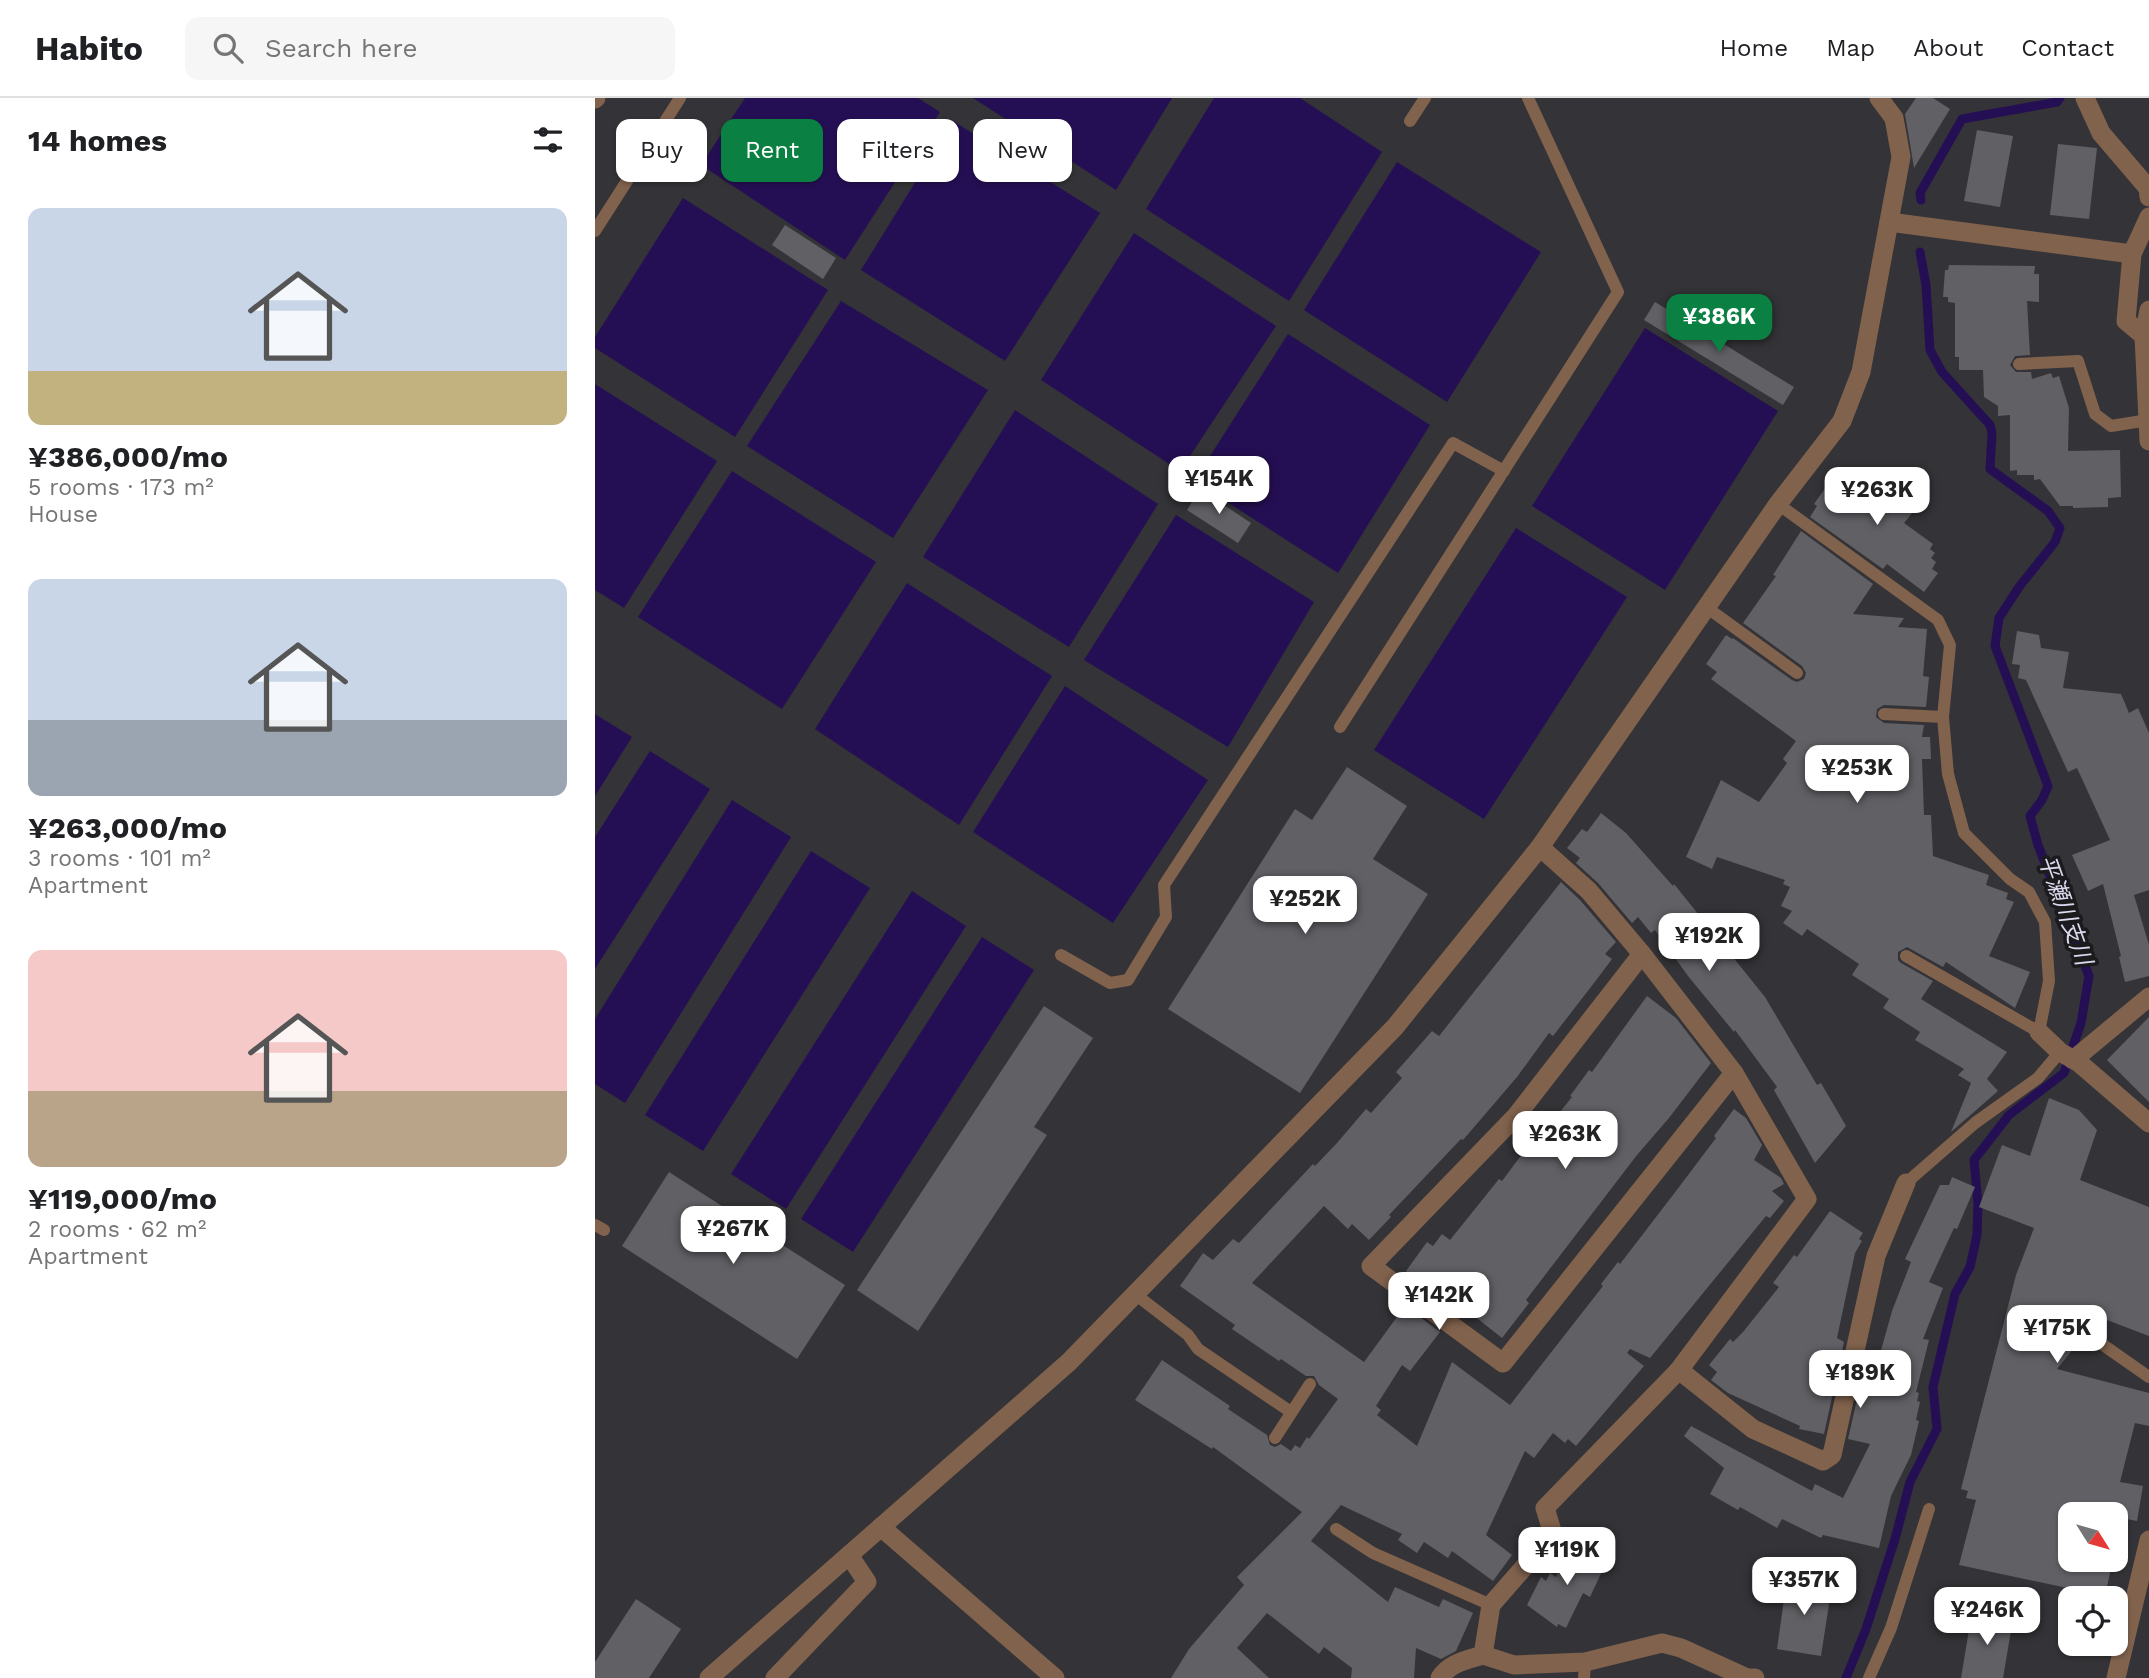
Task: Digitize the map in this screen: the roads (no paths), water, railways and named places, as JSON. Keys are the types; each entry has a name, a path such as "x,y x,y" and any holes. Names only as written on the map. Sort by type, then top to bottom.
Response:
{"street":[{"path":"709,1678 1069,1362 1395,1027 1540,847 1778,504 1842,421 1864,359 1901,157 1894,118 1879,98"},
{"path":"2085,98 2101,133 2148,191"},
{"path":"2144,336 2126,321 2132,254 2149,217"},
{"path":"1889,222 2132,254"},
{"path":"2149,310 2144,336 2149,441"},
{"path":"1483,1654 1491,1605 1553,1534 1545,1508 1679,1370 1807,1199 1734,1073 1642,954 1589,891 1540,847"},
{"path":"1642,954 1516,1116 1371,1266 1503,1363 1734,1073"},
{"path":"2065,1055 2149,997"},
{"path":"2039,1031 2149,1123"},
{"path":"1679,1370 1753,1429 1823,1461 1832,1455 1876,1256 1906,1183"},
{"path":"881,1527 1055,1678"},
{"path":"2116,1678 2149,1540"},
{"path":"775,1678 867,1582 849,1555"},
{"path":"1440,1678 1441,1674 1454,1664 1483,1654 1514,1665 1584,1670 1662,1643 1681,1648 1747,1678 1755,1678"}],"lane":[{"path":"595,231 680,98"},
{"path":"1410,121 1425,98"},
{"path":"1340,727 1618,292 1528,98"},
{"path":"2019,363 2078,361 2095,414 2112,426 2148,420"},
{"path":"1062,955 1110,983 1128,980 1166,917 1164,886 1453,443 1504,471"},
{"path":"1778,504 1938,620 1951,645 1943,717 1948,774 1964,833 2010,879 2029,892 2045,922 2049,981 2039,1031 1906,956"},
{"path":"1706,607 1797,673"},
{"path":"1884,714 1943,717"},
{"path":"1906,1183 1975,1123 2065,1055"},
{"path":"1135,1294 1188,1335 1198,1349 1291,1412"},
{"path":"2096,1340 2149,1377"},
{"path":"1275,1438 1310,1384"},
{"path":"1870,1678 1891,1629 1929,1509"},
{"path":"1336,1529 1373,1553 1491,1605"}],"waterway":[{"name":"平瀬川支川","path":"1921,200 1920,193 1962,119 2057,102 2060,98"},
{"name":"平瀬川支川","path":"1846,1678 1866,1629 1910,1482 1937,1429 1933,1387 1955,1294 1970,1267 1977,1235 1978,1204 1974,1160 2009,1115 2064,1073 2081,1023 2089,976 2038,845 2030,816 2048,786 1995,646 1999,618 2019,587 2055,542 2060,528 2048,511 1990,469 1990,425 1942,372 1930,350 1926,285 1920,252"}]}
